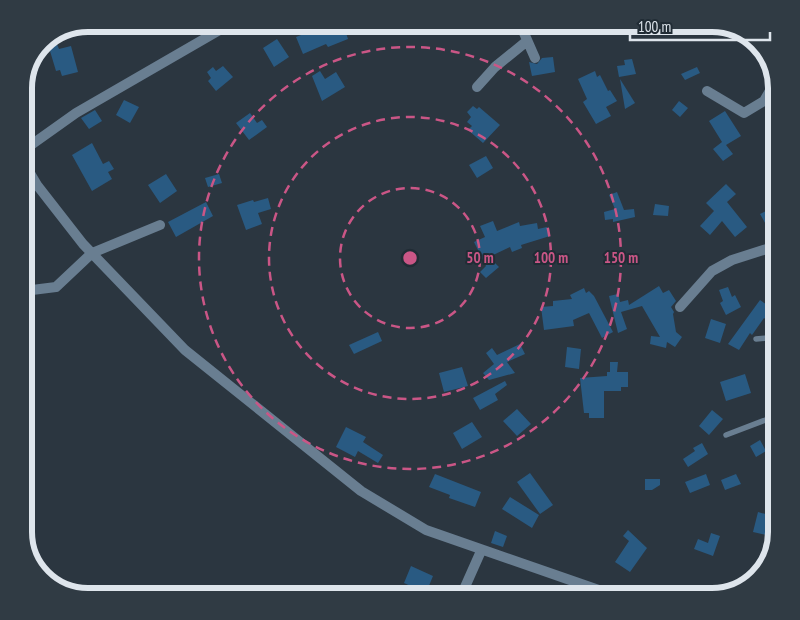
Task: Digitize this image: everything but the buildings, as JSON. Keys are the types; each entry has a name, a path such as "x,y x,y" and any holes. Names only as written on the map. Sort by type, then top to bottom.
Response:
{"street":[{"path":"33,144 84,109 216,32"},
{"path":"523,32 535,58"},
{"path":"477,87 495,67 527,41"},
{"path":"707,91 744,114 764,101 768,94"},
{"path":"33,178 92,254 185,350 362,491 426,530 481,551 592,588"},
{"path":"33,291 56,287 92,254 160,226"},
{"path":"680,307 712,271 732,260 768,249"},
{"path":"465,588 481,551"}],"lane":[{"path":"756,339 768,338"},
{"path":"726,435 768,419"}]}
